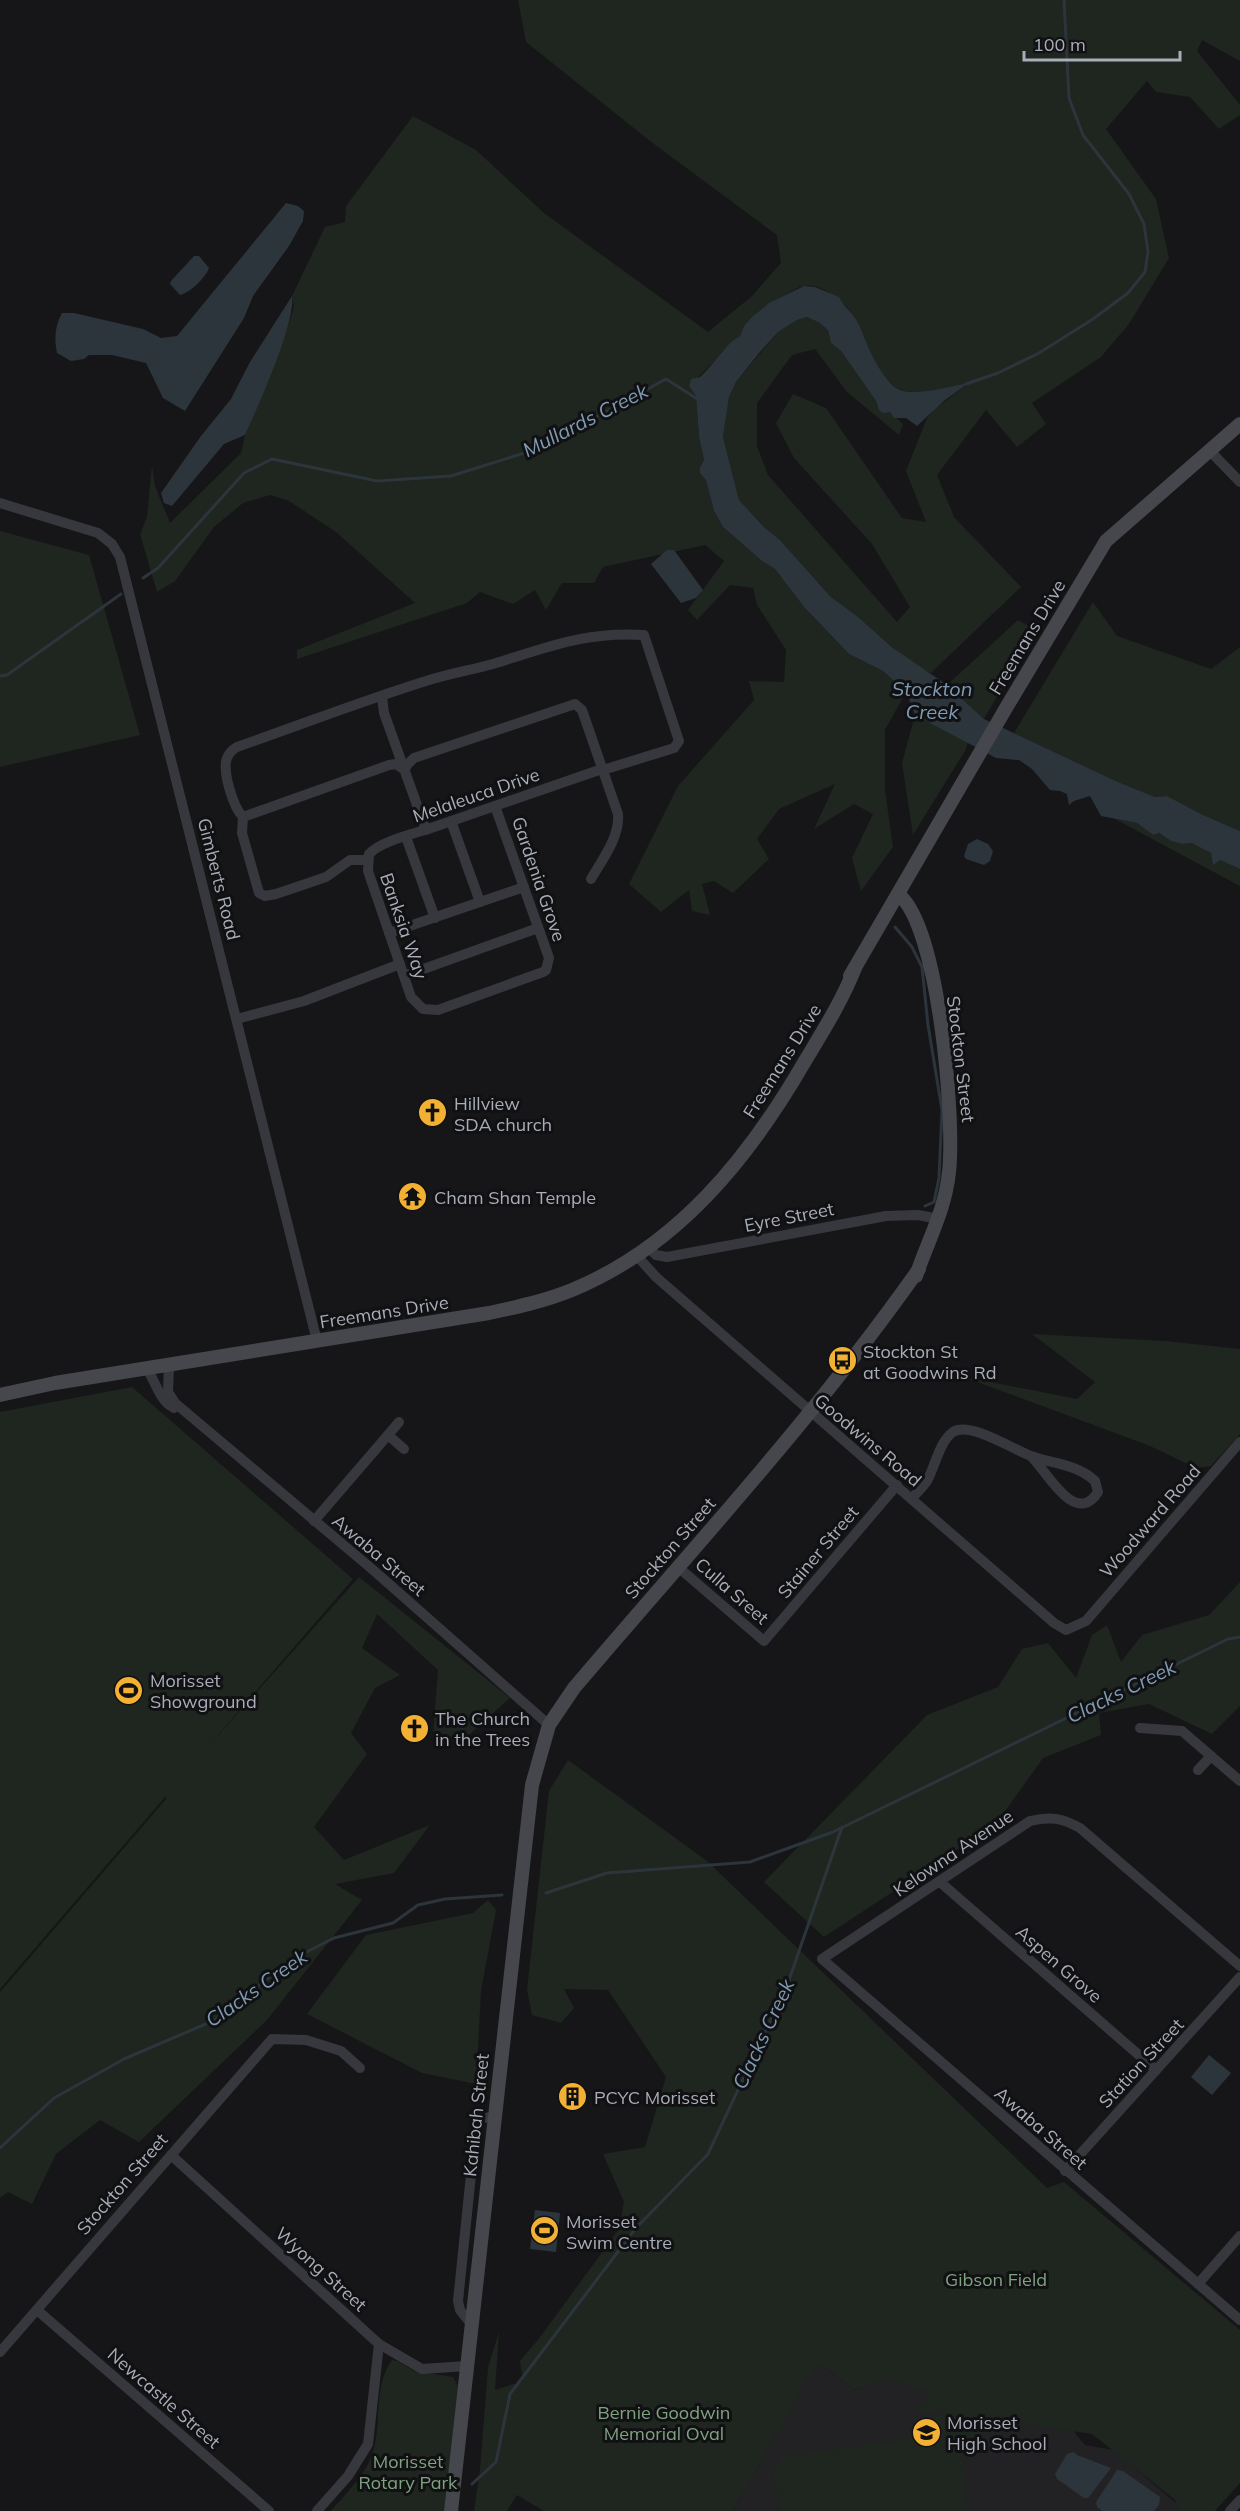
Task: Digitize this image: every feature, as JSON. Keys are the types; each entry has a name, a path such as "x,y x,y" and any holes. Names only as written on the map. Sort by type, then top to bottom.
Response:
{"street":[{"name":"Freemans Drive","path":"0,1395 55,1383 519,1306 573,1290 642,1252 688,1216 731,1169 788,1092 846,991 855,968 1006,708 1107,542 1240,424"},
{"path":"1210,451 1240,482"},
{"name":"Gimberts Road","path":"0,503 98,533 112,543 120,557 317,1341"},
{"name":"Melaleuca Drive","path":"368,860 369,854 378,846 674,748 679,741 644,635 626,634 569,640 481,667 427,680 382,697"},
{"path":"368,860 350,860 326,877 276,894 265,896 259,893 242,832 243,817 235,807 227,776 225,766 228,754 237,747 382,697 384,713 426,830"},
{"path":"405,770 414,758 575,704 582,710 619,819 610,845 591,879"},
{"path":"243,817 389,765 396,764 405,770"},
{"name":"Gardenia Grove","path":"414,1002 423,1009 438,1010 543,972 549,964 549,958 495,806"},
{"path":"451,821 480,902"},
{"path":"406,837 435,918"},
{"name":"Banksia Way","path":"368,860 368,871 414,1002"},
{"path":"389,933 524,887"},
{"name":"Stockton Street","path":"549,1725 567,1697 823,1398 919,1269 939,1219 946,1194 952,1136 947,1070 923,935 909,903 898,894"},
{"path":"404,976 538,928"},
{"path":"237,1018 304,1001 400,964"},
{"name":"Eyre Street","path":"642,1252 667,1257 885,1216 918,1215 939,1219"},
{"name":"Goodwins Road","path":"642,1252 656,1277 1054,1623 1066,1630 1086,1621"},
{"name":"Awaba Street","path":"169,1365 168,1392 185,1413 372,1569 549,1725"},
{"name":"Awaba Street","path":"146,1368 156,1382 163,1399 169,1405 185,1413"},
{"path":"314,1521 399,1422"},
{"path":"912,1498 927,1481 946,1441 953,1432 963,1429 981,1434 1031,1456 1065,1465 1090,1475 1095,1481 1098,1492 1086,1503 1078,1504 1070,1500 1052,1484 1041,1466 1031,1456"},
{"path":"388,1435 404,1449"},
{"name":"Woodward Road","path":"1086,1621 1240,1442"},
{"name":"Stainer Street","path":"764,1641 897,1485"},
{"name":"Culla Sreet","path":"678,1567 764,1641"},
{"name":"Kahibah Street","path":"451,2511 532,1785 549,1725"},
{"path":"1140,1728 1182,1731 1240,1781"},
{"path":"1198,1770 1211,1756"},
{"name":"Kelowna Avenue","path":"822,1959 1030,1821 1047,1817 1064,1820 1080,1828 1240,1966"},
{"name":"Aspen Grove","path":"940,1882 1156,2070"},
{"name":"Awaba Street","path":"822,1959 1240,2320"},
{"name":"Station Street","path":"1065,2171 1240,1977"},
{"name":"Stockton Street","path":"0,2352 272,2039 306,2040 324,2045 341,2051 360,2068"},
{"name":"Wyong Street","path":"171,2155 379,2344 422,2369 467,2366"},
{"path":"1198,2284 1240,2236"},
{"name":"Newcastle Street","path":"37,2310 269,2511"},
{"path":"317,2511 348,2476 368,2444 379,2344"}],"shaded area":[{"name":"Morisset High School","path":"823,2366 854,2390 888,2378 1064,2420 1085,2445 1114,2450 1185,2511 733,2511 813,2369"}],"green space":[{"path":"518,0 1240,0 1240,61 1202,40 1197,51 1240,105 1240,115 1219,129 1190,97 1156,92 1147,81 1106,129 1156,199 1169,258 1129,324 1101,357 1032,403 1046,424 1017,447 986,410 937,475 954,517 1021,587 931,673 893,648 857,616 831,597 780,540 765,528 739,500 723,437 729,397 736,382 778,332 797,320 807,317 828,330 831,343 841,351 876,401 879,410 890,412 903,424 899,435 847,392 815,349 792,355 757,403 757,446 768,475 897,622 910,607 872,544 794,458 776,423 793,394 826,408 902,518 926,522 906,471 927,418 936,408 968,384 914,392 899,389 884,377 858,323 849,310 828,292 804,286 770,303 758,312 740,336 689,386 696,396 699,437 704,460 700,467 706,479 714,511 723,527 762,561 775,569 804,607 849,654 883,671 906,692 885,730 885,790 893,847 861,891 852,858 873,814 854,804 814,829 835,784 779,809 757,839 769,859 733,893 714,881 702,884 710,915 692,911 689,890 661,912 629,884 678,786 754,700 749,681 784,682 786,650 757,605 753,588 730,585 697,620 688,610 724,561 705,545 603,567 594,583 562,583 546,610 535,590 513,604 480,592 467,603 297,659 297,650 415,603 336,532 289,501 270,495 243,503 214,527 175,581 157,592 140,534 147,517 152,465 155,486 170,523 241,453 245,435 290,320 294,307 292,296 325,227 345,222 346,206 413,116 476,150 544,213 708,332 752,296 781,263 777,235 650,141 526,42"},
{"path":"0,531 89,555 140,735 0,767"},
{"path":"1093,602 1117,636 1211,669 1240,647 1240,831 1167,796 1155,797 1118,782 1014,733"},
{"path":"1018,620 1036,630 984,719 947,685"},
{"path":"915,715 968,741 966,749 913,835 902,763"},
{"path":"1115,819 1137,823 1153,835 1158,833 1171,841 1182,844 1192,843 1202,847 1220,860 1240,869 1240,886"},
{"path":"1032,1334 1165,1341 1240,1349 1240,1434 1211,1466 1196,1468 1150,1446 964,1377 1077,1399 1095,1382"},
{"path":"132,1387 353,1579 205,1750 359,1577 510,1698 460,1743 433,1735 438,1670 377,1614 362,1648 400,1675 375,1688 351,1733 367,1754 314,1827 344,1860 430,1825 394,1873 335,1884 362,1900 267,2020 139,2142 100,2120 56,2154 32,2204 8,2192 0,2198 0,1992 167,1798 165,1797 0,1989 0,1412"},
{"path":"1240,1582 1240,1706 1212,1734 1149,1704 1099,1713 1101,1735 1043,1758 996,1824 824,1937 764,1882 927,1715 998,1687 1022,1649 1048,1643 1076,1678 1092,1635 1107,1625 1121,1662 1142,1635 1209,1615"},
{"path":"568,1760 707,1861 1047,2188 1064,2182 1240,2330 1240,2483 1215,2511 1179,2511 1175,2500 1092,2434 997,2420 985,2433 959,2442 968,2511 781,2511 773,2475 781,2457 919,2437 911,2435 942,2412 913,2412 930,2393 908,2384 892,2380 854,2390 823,2366 813,2370 733,2511 544,2511 517,2495 507,2511 474,2511 480,2470 488,2367 499,2332 495,2390 523,2381 520,2361 541,2336 619,2229 624,2202 603,2154 645,2147 666,2077 608,1990 564,1989 574,2008 561,2023 532,2015 527,1990 549,1791"},
{"path":"488,1900 496,1910 481,1991 476,2084 422,2073 307,2014 366,1935 473,1913"},
{"name":"Morisset Rotary Park","path":"392,2360 414,2371 453,2377 458,2386 444,2511 331,2511 369,2463 377,2431 382,2382"}],"water":[{"path":"286,203 298,206 304,211 303,221 289,246 253,296 244,318 185,411 163,398 146,363 112,355 89,355 84,359 71,361 57,353 56,332 62,313 74,313 143,329 161,338 177,336"},
{"path":"194,256 199,256 209,268 197,284 180,295 170,284 171,281"},
{"name":"Stockton Creek","path":"804,286 815,287 839,297 856,319 883,374 900,390 915,392 969,383 945,400 917,426 906,418 894,418 890,412 883,413 879,410 876,401 841,351 831,343 828,330 807,317 797,320 778,332 760,352 736,382 729,397 723,437 739,500 765,528 780,540 831,597 857,616 893,648 947,685 984,719 1118,782 1155,797 1167,796 1240,831 1240,869 1220,860 1213,865 1211,853 1192,843 1182,844 1171,841 1159,833 1153,835 1137,823 1101,816 1090,796 1069,805 1067,794 1050,790 1032,769 1019,760 996,758 915,715 906,692 883,671 849,654 804,607 775,569 762,561 723,527 714,511 706,480 700,473 704,460 699,437 696,396 689,386 691,379 700,377 707,370 731,342 740,336 744,326 753,316 769,303"},
{"path":"292,296 292,308 282,344 267,386 245,435 224,444 172,506 164,503 161,493 201,436 231,399 250,362"},
{"path":"667,550 674,550 703,590 696,598 681,603 651,564"},
{"path":"977,839 988,844 993,851 990,861 984,865 966,859 964,856 968,844"},
{"path":"1209,2055 1231,2073 1212,2095 1191,2077"},
{"name":"Morisset Swim Centre","path":"535,2210 560,2213 556,2252 530,2249"},
{"path":"1074,2452 1111,2468 1088,2498 1084,2498 1057,2479 1055,2474 1067,2454"},
{"path":"1117,2470 1123,2471 1160,2497 1159,2505 1154,2511 1102,2511 1097,2507 1096,2502"}],"waterway":[{"name":"Stockton Creek","path":"966,384 998,373 1039,353 1093,319 1128,293 1145,272 1148,252 1144,224 1129,194 1083,135 1069,98 1064,0"},
{"name":"Mullards Creek","path":"143,578 158,568 244,473 272,459 377,481 451,476 537,449 666,379 699,400"},
{"name":"Mullards Creek","path":"0,676 7,675 121,594"},
{"path":"895,927 912,947 922,967 928,1025 942,1110 939,1178 934,1202 925,1206"},
{"name":"Clacks Creek","path":"546,1893 607,1873 750,1862 833,1832 1228,1639 1240,1637"},
{"name":"Clacks Creek","path":"472,2484 496,2462 510,2394 636,2228 708,2154 788,1983 842,1827"},
{"name":"Clacks Creek","path":"0,2148 54,2098 124,2059 215,2020 291,1960 334,1938 393,1923 418,1905 445,1899 502,1895"}],"place":[{"name":"Hillview SDA church","path":"433,1113"},
{"name":"Cham Shan Temple","path":"413,1197"},
{"name":"Stockton St at Goodwins Rd","path":"842,1361"},
{"name":"Morisset Showground","path":"129,1690"},
{"name":"The Church in the Trees","path":"414,1728"},
{"name":"PCYC Morisset","path":"573,2097"},
{"name":"Morisset Swim Centre","path":"545,2231"},
{"name":"Morisset High School","path":"926,2432"}],"park label":[{"name":"Gibson Field","path":"996,2279"},
{"name":"Bernie Goodwin Memorial Oval","path":"664,2422"}]}
